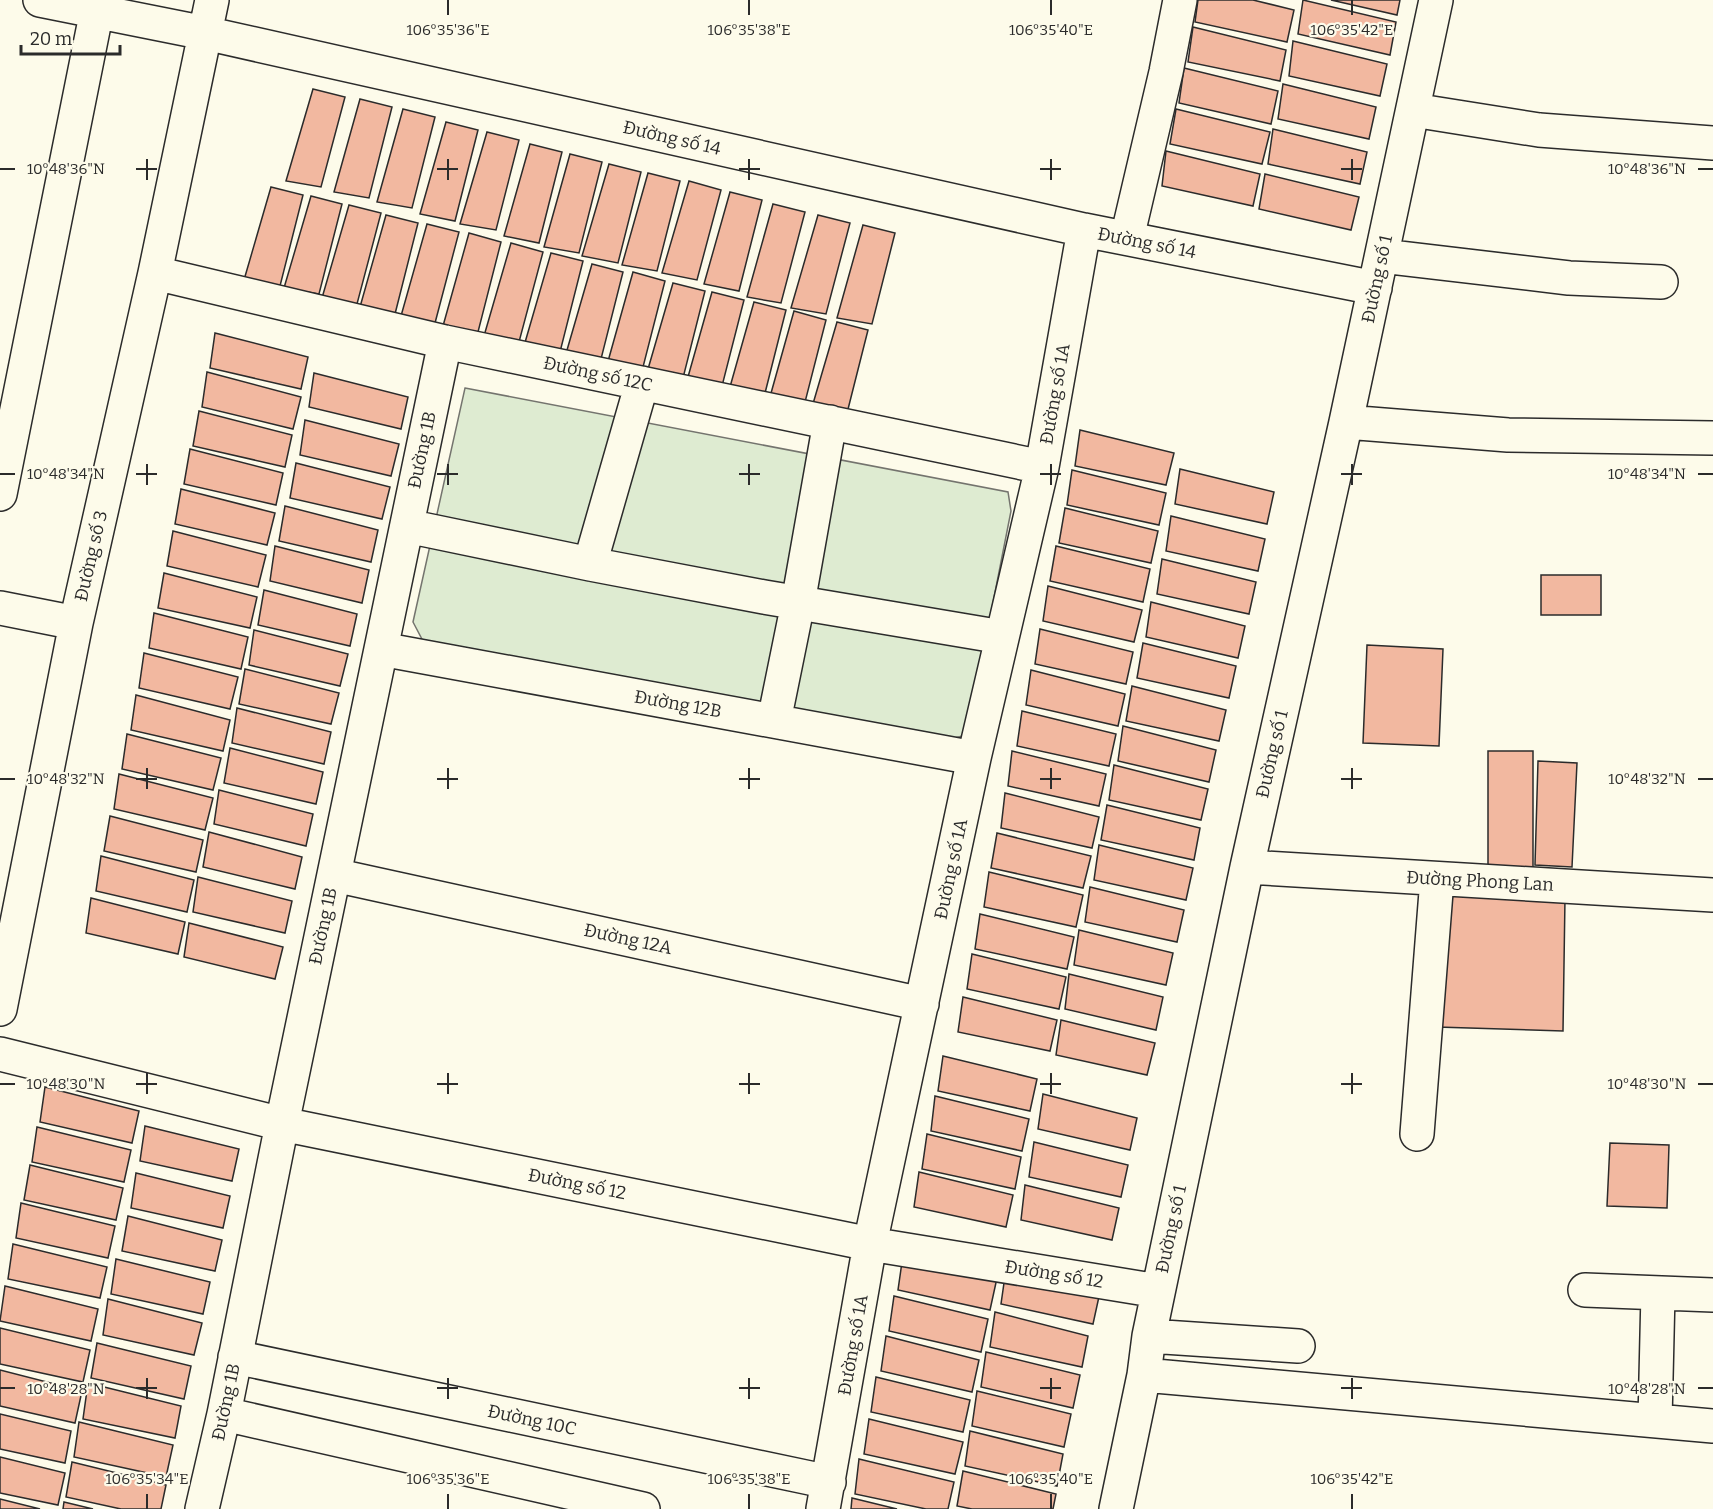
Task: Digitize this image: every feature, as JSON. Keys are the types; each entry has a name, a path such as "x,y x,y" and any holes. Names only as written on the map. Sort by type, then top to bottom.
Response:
{"street":[{"name":"Đường số 14","path":"40,0 98,6 205,33 1084,230 1375,288"},
{"name":"Đường số 3","path":"0,1009 76,623 155,273 212,0"},
{"path":"1127,238 1166,72 1180,0"},
{"name":"Đường số 1","path":"1116,1509 1144,1375 1158,1291 1247,867 1346,422 1436,0"},
{"path":"0,494 98,6"},
{"path":"1413,110 1539,130 1713,143"},
{"name":"Đường số 1A","path":"826,1496 870,1244 974,758 1042,467 1084,230"},
{"path":"1382,256 1569,278 1661,282"},
{"name":"Đường số 12C","path":"155,273 444,342 1042,467"},
{"name":"Đường 1B","path":"202,1509 224,1414 444,342"},
{"path":"590,564 642,383"},
{"path":"774,721 798,603 830,422"},
{"path":"1346,422 1508,435 1713,438"},
{"path":"406,526 590,564 798,603 1002,637"},
{"path":"0,608 76,623"},
{"name":"Đường 12B","path":"381,649 974,758"},
{"name":"Đường Phong Lan","path":"1247,867 1713,895"},
{"name":"Đường 12A","path":"334,875 922,1004"},
{"path":"1417,1134 1437,879"},
{"name":"Đường số 12","path":"0,1054 282,1124 870,1244 1158,1291"},
{"path":"1585,1290 1713,1295"},
{"path":"1655,1420 1658,1293"},
{"path":"1149,1336 1298,1346"},
{"name":"Đường 10C","path":"235,1357 826,1496"},
{"path":"1144,1375 1713,1426"},
{"path":"224,1414 643,1509"}],"green space":[{"path":"465,388 1008,492 1011,511 967,735 941,741 423,641 413,622"}],"building":[{"path":"1198,0 1253,0 1294,10 1287,42 1195,22"},
{"path":"1303,0 1396,22 1390,55 1298,34"},
{"path":"1331,0 1400,0 1397,15"},
{"path":"1193,27 1286,50 1280,81 1188,62"},
{"path":"1293,41 1387,64 1380,96 1289,76"},
{"path":"1184,68 1278,91 1271,124 1179,103"},
{"path":"1283,84 1376,107 1369,139 1278,119"},
{"path":"313,89 345,97 321,187 286,181"},
{"path":"360,99 392,107 369,198 334,192"},
{"path":"403,109 435,117 412,208 377,202"},
{"path":"1176,109 1270,132 1262,164 1170,144"},
{"path":"446,122 478,130 455,221 420,214"},
{"path":"1273,129 1367,152 1360,184 1268,164"},
{"path":"487,132 519,140 496,230 460,224"},
{"path":"530,144 562,152 539,243 504,236"},
{"path":"1166,151 1260,174 1253,206 1162,186"},
{"path":"570,154 602,162 579,253 544,247"},
{"path":"609,164 641,172 618,263 582,256"},
{"path":"648,173 680,181 657,271 622,265"},
{"path":"1265,174 1359,197 1351,230 1259,209"},
{"path":"689,181 721,190 697,280 662,273"},
{"path":"271,187 303,195 280,286 244,280"},
{"path":"730,192 762,200 739,291 704,284"},
{"path":"311,196 342,204 319,294 284,288"},
{"path":"773,204 805,212 781,303 747,297"},
{"path":"349,205 381,213 357,304 322,298"},
{"path":"386,215 418,223 395,314 360,307"},
{"path":"818,215 850,223 826,314 791,308"},
{"path":"427,224 459,232 435,323 401,316"},
{"path":"863,225 895,233 872,324 837,318"},
{"path":"469,233 501,242 478,332 443,326"},
{"path":"511,243 543,252 519,342 484,336"},
{"path":"551,253 583,261 560,352 524,346"},
{"path":"592,264 623,272 600,363 565,357"},
{"path":"633,272 665,281 642,371 607,365"},
{"path":"673,283 705,291 682,382 646,376"},
{"path":"712,292 744,300 721,390 686,384"},
{"path":"754,302 786,310 763,401 728,394"},
{"path":"794,311 826,320 803,410 768,404"},
{"path":"837,322 868,330 845,421 810,414"},
{"path":"215,333 308,357 301,389 210,368"},
{"path":"207,372 301,397 293,429 202,407"},
{"path":"314,373 408,397 401,429 309,407"},
{"path":"199,411 292,435 285,467 193,446"},
{"path":"305,420 399,444 391,476 300,455"},
{"path":"1080,430 1174,453 1166,485 1075,466"},
{"path":"190,449 283,473 276,505 184,484"},
{"path":"296,463 390,487 382,519 290,498"},
{"path":"1180,469 1274,492 1267,524 1175,504"},
{"path":"1072,470 1166,493 1159,525 1067,505"},
{"path":"181,489 275,513 267,545 175,524"},
{"path":"285,506 378,530 371,562 279,541"},
{"path":"1065,508 1158,531 1151,563 1059,543"},
{"path":"1171,516 1265,539 1258,571 1166,551"},
{"path":"173,531 266,555 258,587 167,566"},
{"path":"275,546 369,570 362,603 270,581"},
{"path":"1056,546 1150,569 1143,602 1050,581"},
{"path":"1162,559 1256,582 1249,614 1157,594"},
{"path":"164,573 257,597 250,628 158,608"},
{"path":"1541,575 1601,575 1601,615 1541,615"},
{"path":"1048,586 1142,610 1134,642 1043,621"},
{"path":"264,590 357,614 350,646 258,625"},
{"path":"1151,602 1245,626 1238,658 1146,637"},
{"path":"154,613 248,637 241,669 149,648"},
{"path":"1040,629 1133,652 1126,684 1035,664"},
{"path":"254,630 348,654 340,686 249,665"},
{"path":"1143,643 1236,666 1229,698 1137,678"},
{"path":"1367,645 1443,649 1439,746 1363,743"},
{"path":"144,653 238,677 230,709 139,688"},
{"path":"245,669 339,693 331,724 239,704"},
{"path":"1031,670 1125,694 1118,726 1026,705"},
{"path":"1132,686 1226,710 1219,741 1126,721"},
{"path":"136,695 230,720 223,751 131,730"},
{"path":"237,708 331,732 324,764 232,743"},
{"path":"1022,711 1116,734 1109,766 1017,746"},
{"path":"1123,726 1216,750 1209,782 1118,761"},
{"path":"127,734 221,758 213,790 122,769"},
{"path":"230,748 323,772 316,804 224,783"},
{"path":"1012,751 1106,774 1099,806 1008,786"},
{"path":"1488,751 1533,751 1533,869 1488,869"},
{"path":"1538,761 1577,763 1572,867 1535,865"},
{"path":"1114,765 1208,789 1201,820 1109,800"},
{"path":"119,774 213,798 205,830 114,809"},
{"path":"219,790 313,814 306,846 214,824"},
{"path":"1005,793 1099,817 1092,848 1001,828"},
{"path":"1107,805 1200,828 1194,860 1101,840"},
{"path":"110,816 203,840 196,872 104,851"},
{"path":"209,832 302,857 295,889 203,867"},
{"path":"997,833 1091,856 1083,888 991,868"},
{"path":"1099,845 1193,868 1186,900 1094,880"},
{"path":"101,856 194,880 187,912 96,891"},
{"path":"989,872 1083,895 1076,927 984,907"},
{"path":"198,877 292,901 285,933 193,912"},
{"path":"1090,887 1184,910 1177,942 1085,922"},
{"path":"1445,896 1565,898 1563,1031 1437,1027"},
{"path":"91,898 185,922 178,954 86,933"},
{"path":"980,914 1074,937 1067,969 975,949"},
{"path":"189,923 283,947 275,979 184,957"},
{"path":"1079,930 1173,953 1166,985 1074,965"},
{"path":"972,954 1066,977 1059,1009 967,989"},
{"path":"1069,974 1163,997 1156,1030 1065,1009"},
{"path":"963,997 1057,1020 1050,1051 958,1032"},
{"path":"1061,1020 1155,1043 1147,1075 1056,1055"},
{"path":"943,1056 1037,1079 1030,1111 938,1091"},
{"path":"45,1087 139,1111 132,1143 40,1122"},
{"path":"1043,1094 1137,1118 1130,1150 1038,1129"},
{"path":"935,1096 1029,1119 1022,1151 931,1131"},
{"path":"145,1126 239,1149 232,1181 140,1161"},
{"path":"37,1127 131,1150 124,1182 32,1162"},
{"path":"927,1134 1021,1157 1015,1189 922,1169"},
{"path":"1034,1142 1128,1165 1121,1197 1029,1177"},
{"path":"1610,1143 1669,1145 1667,1208 1607,1206"},
{"path":"30,1165 123,1188 116,1220 24,1200"},
{"path":"919,1172 1013,1195 1006,1227 914,1207"},
{"path":"136,1173 230,1196 223,1228 131,1208"},
{"path":"1025,1185 1119,1208 1112,1240 1021,1220"},
{"path":"21,1203 115,1226 108,1258 16,1238"},
{"path":"128,1216 222,1240 215,1271 122,1251"},
{"path":"13,1244 107,1267 100,1298 8,1279"},
{"path":"903,1255 997,1278 990,1310 898,1290"},
{"path":"116,1259 210,1282 203,1314 111,1294"},
{"path":"1006,1269 1100,1292 1093,1324 1001,1304"},
{"path":"5,1286 98,1309 91,1341 0,1321"},
{"path":"894,1296 988,1319 981,1352 889,1331"},
{"path":"108,1299 202,1323 194,1355 103,1335"},
{"path":"995,1312 1088,1336 1082,1367 990,1347"},
{"path":"0,1328 90,1350 83,1382 0,1364"},
{"path":"886,1336 979,1360 972,1392 881,1371"},
{"path":"97,1343 191,1366 184,1399 91,1378"},
{"path":"986,1352 1080,1375 1073,1408 981,1387"},
{"path":"0,1370 82,1391 75,1423 0,1406"},
{"path":"876,1377 970,1400 963,1432 871,1412"},
{"path":"88,1383 181,1406 175,1438 83,1419"},
{"path":"977,1391 1071,1414 1064,1447 972,1426"},
{"path":"0,1414 71,1431 65,1463 0,1449"},
{"path":"869,1419 963,1442 955,1474 864,1454"},
{"path":"79,1422 173,1445 166,1477 74,1457"},
{"path":"970,1431 1063,1454 1057,1486 965,1466"},
{"path":"0,1457 65,1473 58,1505 0,1493"},
{"path":"859,1459 954,1482 948,1509 926,1509 855,1494"},
{"path":"72,1462 166,1485 161,1509 121,1509 66,1497"},
{"path":"963,1471 1056,1494 1053,1509 972,1509 957,1506"},
{"path":"852,1498 897,1509 851,1509"},
{"path":"0,1499 40,1509 0,1509"},
{"path":"64,1502 93,1509 63,1509"}]}
